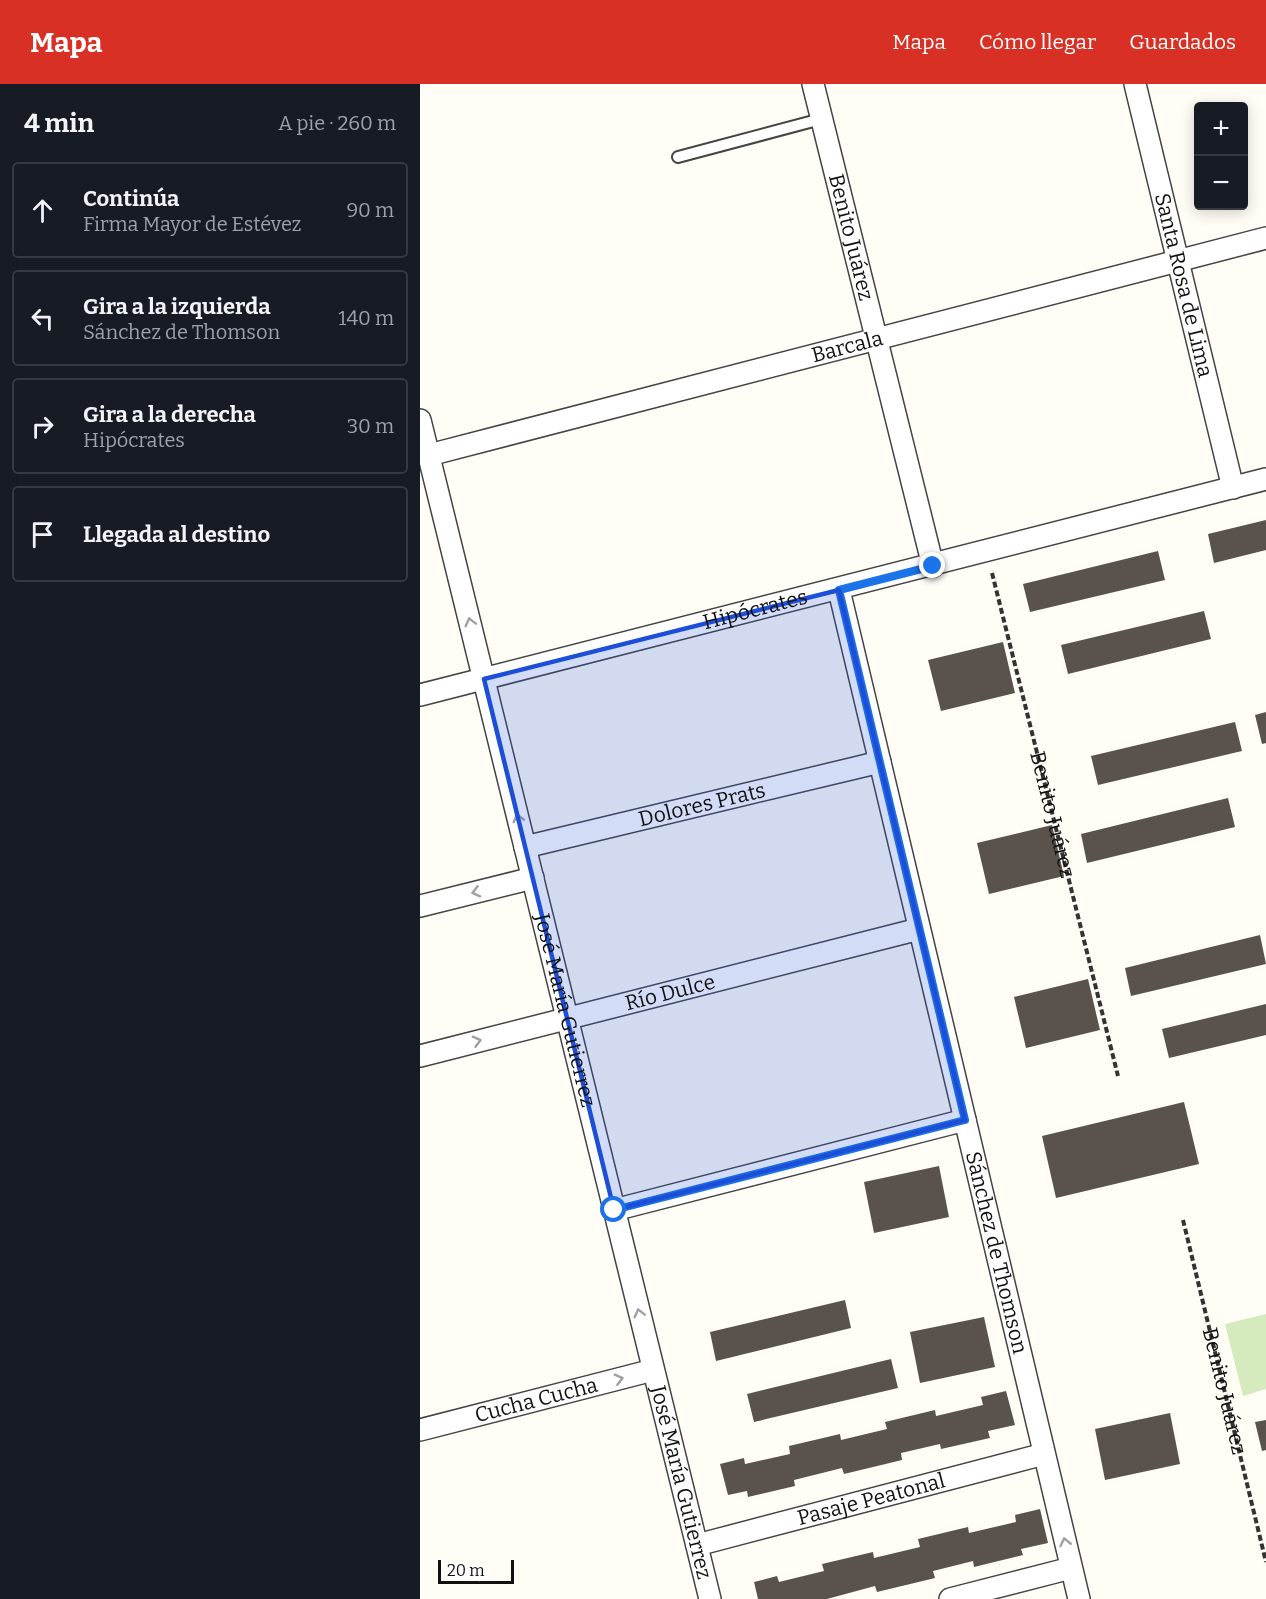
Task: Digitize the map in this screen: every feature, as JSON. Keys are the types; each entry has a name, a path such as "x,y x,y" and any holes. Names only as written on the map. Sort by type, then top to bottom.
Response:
{"street":[{"name":"Benito Juárez","path":"813,84 933,566"},
{"name":"Santa Rosa de Lima","path":"1135,84 1233,488"},
{"name":"Barcala","path":"429,455 1266,238"},
{"name":"José María Gutierrez","path":"420,420 710,1599"},
{"name":"Hipócrates","path":"420,695 933,566 1266,479"},
{"name":"Sánchez de Thomson","path":"839,590 1079,1599"},
{"name":"Dolores Prats","path":"525,847 880,762"},
{"path":"420,906 532,878"},
{"name":"Río Dulce","path":"420,1056 919,929"},
{"path":"614,1210 965,1120"},
{"name":"Cucha Cucha","path":"420,1430 653,1370"},
{"name":"Pasaje Peatonal","path":"697,1545 1044,1454"},
{"path":"950,1599 1071,1568"}],"lane":[{"path":"678,157 821,119"}],"path":[{"name":"Benito Juárez","path":"987,552 1118,1076"},
{"name":"Benito Juárez","path":"1183,1220 1266,1562"}],"highlighted area":[{"path":"839,590 965,1120 614,1210 484,679"}],"green space":[{"path":"1266,1314 1266,1389 1243,1396 1225,1324"}],"building":[{"path":"1266,520 1266,550 1214,563 1208,534"},
{"path":"1158,551 1165,580 1030,612 1023,584"},
{"path":"1204,611 1211,639 1068,674 1061,645"},
{"path":"1003,642 1015,693 941,711 928,660"},
{"path":"1266,712 1266,743 1262,744 1255,715"},
{"path":"1235,722 1242,751 1098,785 1091,756"},
{"path":"1228,798 1235,827 1087,863 1081,834"},
{"path":"1052,825 1064,876 989,894 977,843"},
{"path":"1260,935 1266,964 1131,996 1125,968"},
{"path":"1088,979 1100,1030 1026,1048 1014,997"},
{"path":"1266,1004 1266,1035 1169,1058 1162,1029"},
{"path":"1184,1102 1199,1164 1056,1198 1042,1136"},
{"path":"939,1166 949,1217 874,1233 864,1182"},
{"path":"845,1300 851,1328 716,1361 710,1332"},
{"path":"984,1317 995,1367 920,1383 910,1332"},
{"path":"891,1359 898,1388 754,1422 747,1394"},
{"path":"1006,1391 1015,1425 988,1431 990,1438 941,1449 940,1444 901,1453 902,1460 844,1474 842,1468 794,1480 795,1486 748,1497 747,1491 728,1495 720,1464 744,1458 745,1464 790,1454 789,1446 840,1434 841,1440 887,1429 885,1422 935,1410 936,1416 983,1405 981,1397"},
{"path":"1170,1413 1180,1464 1105,1480 1095,1429"},
{"path":"1266,1420 1266,1450 1262,1451 1255,1422"},
{"path":"1040,1509 1048,1543 1021,1549 1023,1555 974,1567 973,1561 933,1571 935,1578 877,1592 875,1586 827,1599 758,1599 754,1582 777,1576 779,1582 824,1571 822,1564 873,1552 874,1558 920,1547 918,1539 968,1527 969,1533 1016,1522 1015,1515"}],"route":[{"path":"614,1210 965,1120 839,590 933,566"}]}
